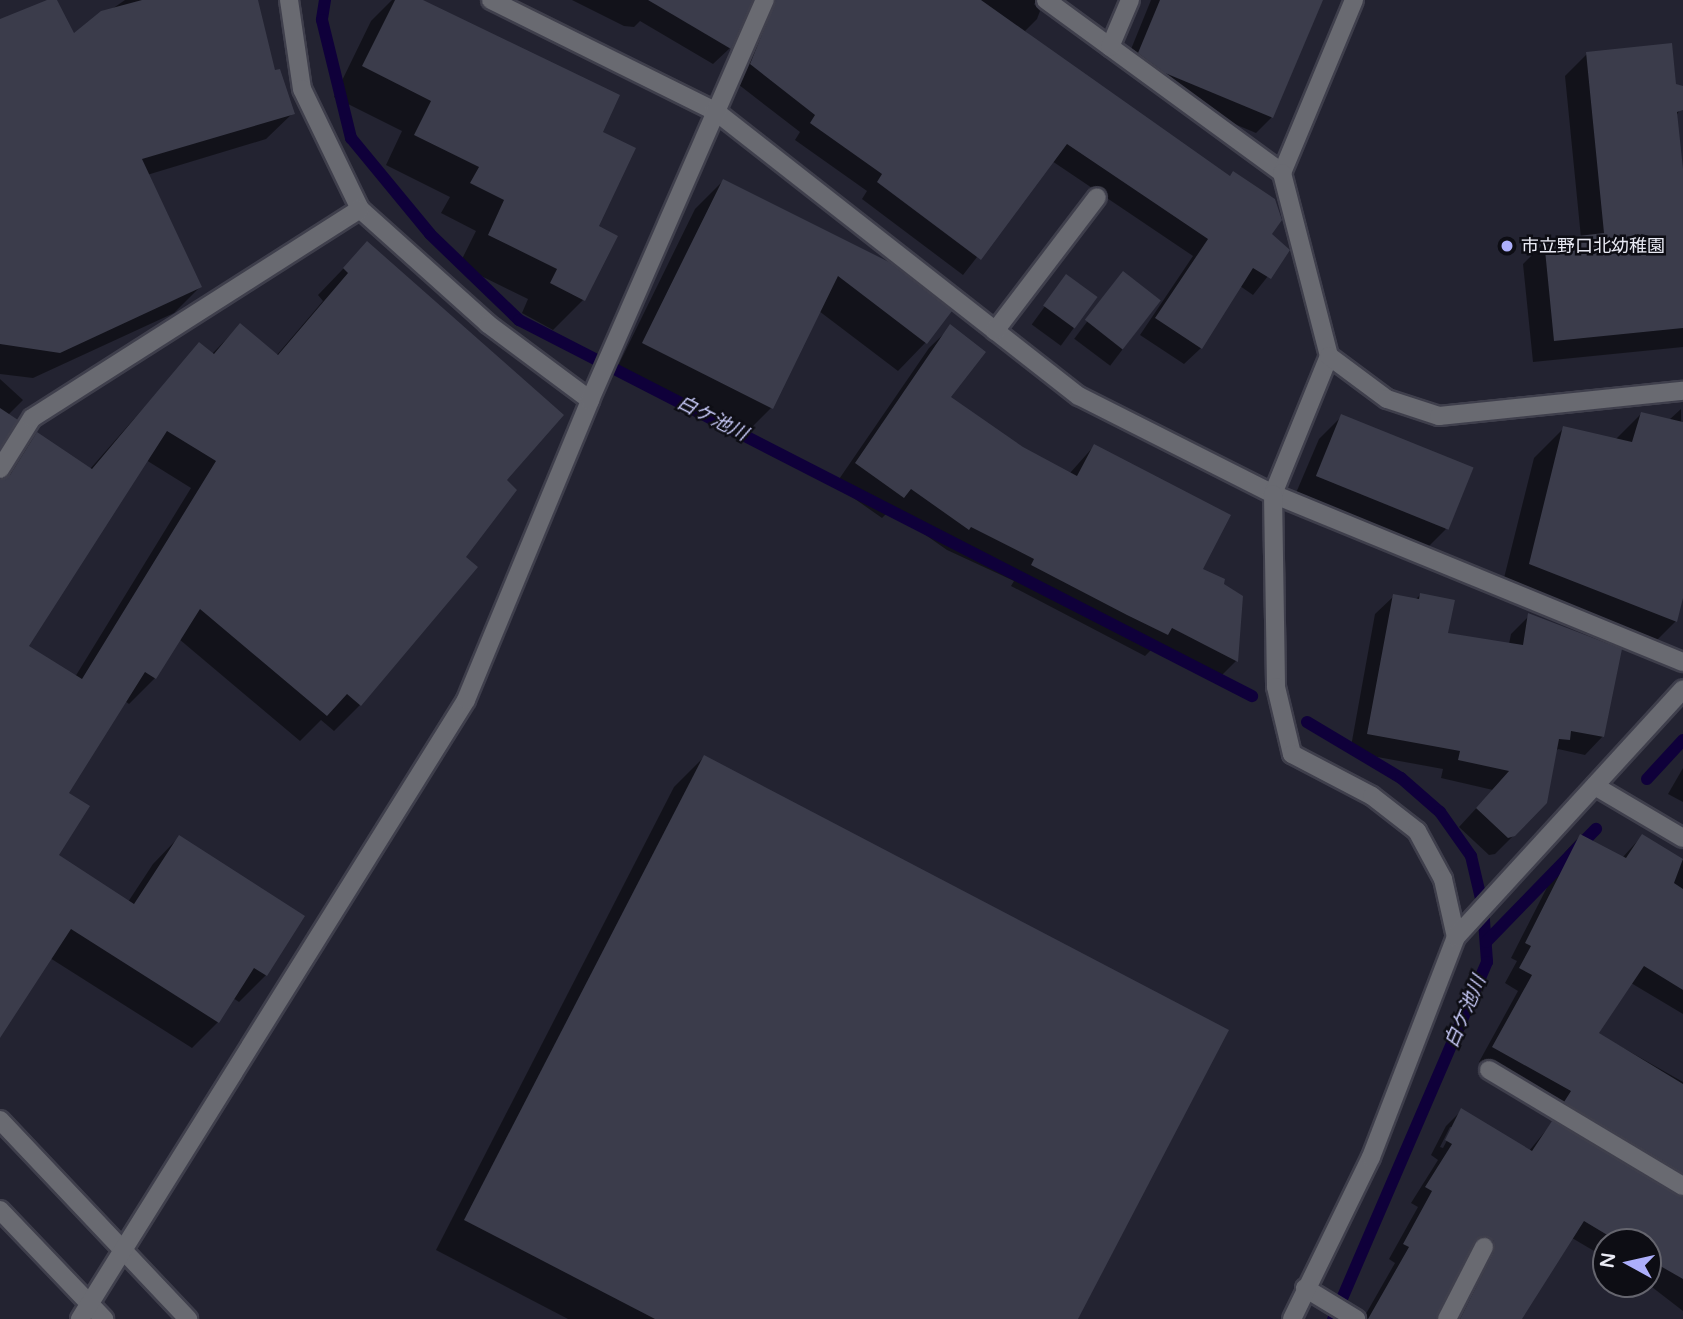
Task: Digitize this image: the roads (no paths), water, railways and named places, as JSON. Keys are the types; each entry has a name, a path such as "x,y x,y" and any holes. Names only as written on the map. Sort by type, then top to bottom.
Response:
{"street":[{"path":"289,0 302,89 360,209 488,324 590,400"},
{"path":"491,0 715,111 1079,396 1273,494 1683,662"},
{"path":"85,1312 466,700 590,400 765,0"},
{"path":"1046,0 1282,173"},
{"path":"1110,47 1130,0"},
{"path":"1354,0 1282,173 1329,356 1273,494 1276,687 1292,754 1372,796 1417,831 1443,879 1456,937"},
{"path":"995,331 1097,197"},
{"path":"0,469 32,418 360,209"},
{"path":"1329,356 1387,399 1439,416 1683,391"},
{"path":"1292,1319 1371,1157 1456,937 1683,689"},
{"path":"1595,786 1683,838"},
{"path":"1489,1070 1683,1186"},
{"path":"0,1120 188,1319"},
{"path":"0,1210 85,1312 104,1319"},
{"path":"1447,1319 1484,1247"},
{"path":"1305,1288 1356,1319"}],"waterway":[{"name":"白ケ池川","path":"325,0 322,20 351,138 430,234 519,320 1252,696"},
{"name":"白ケ池川","path":"1307,722 1401,778 1440,812 1471,856 1483,907 1487,962 1333,1319"},
{"path":"1647,779 1683,740"},
{"path":"1486,942 1596,829"}],"place":[{"name":"市立野口北幼稚園","path":"1507,246"}]}
